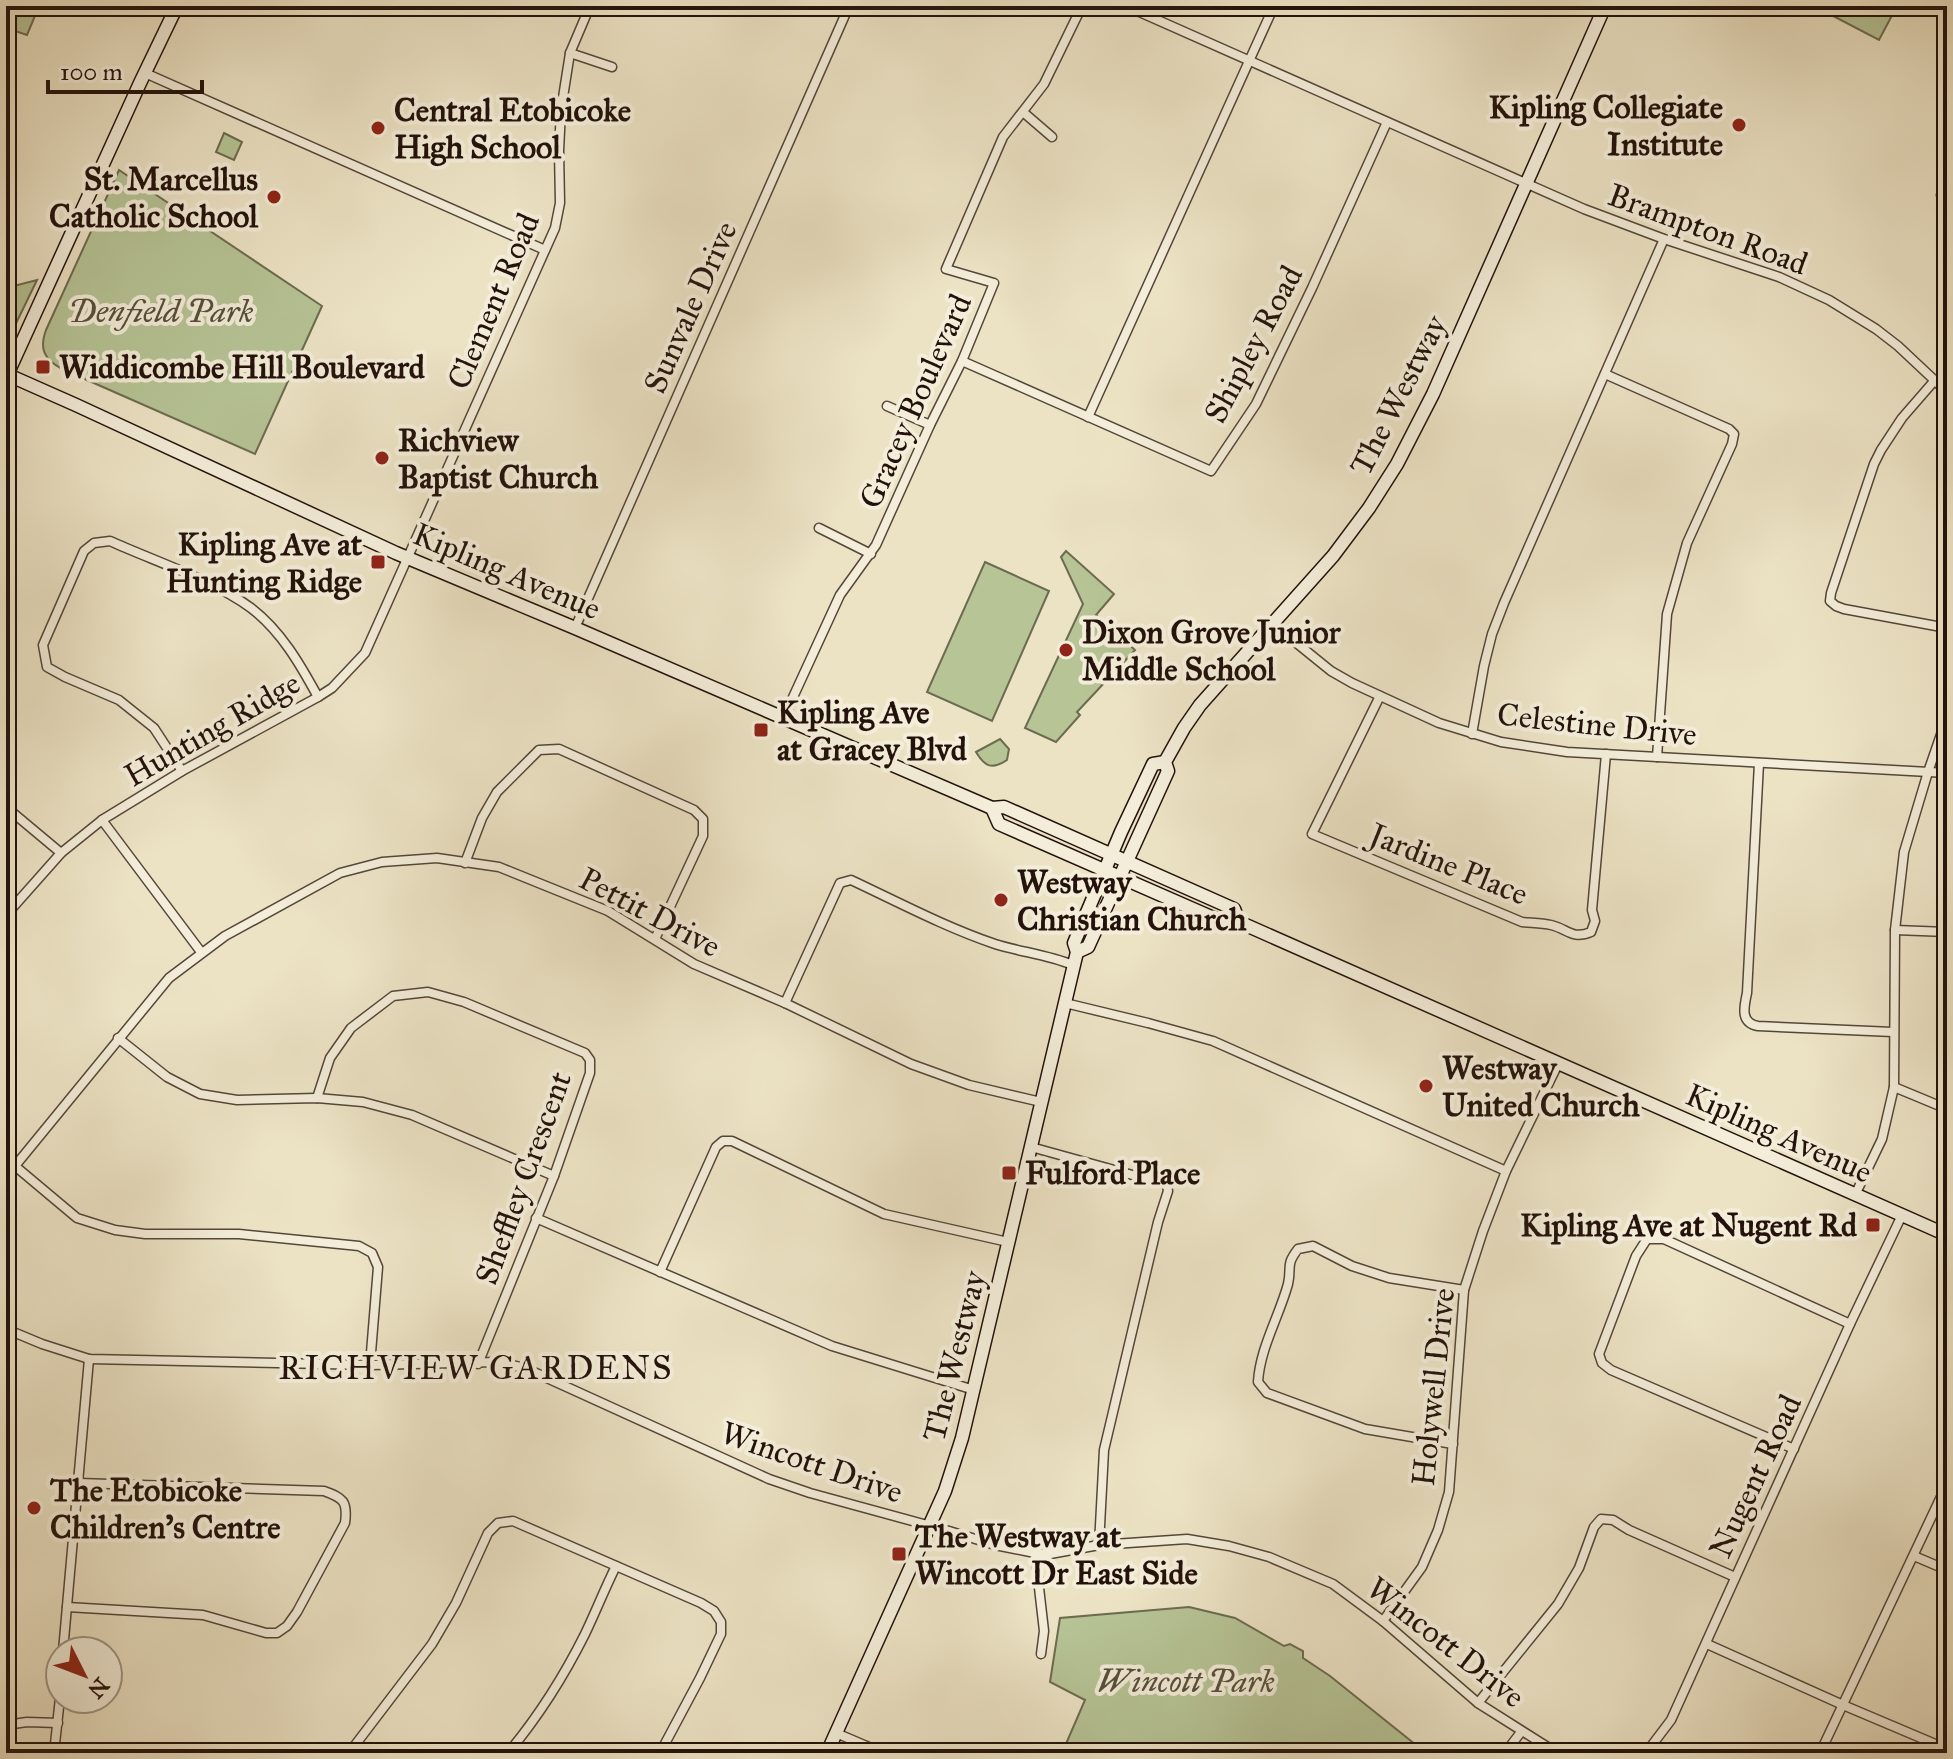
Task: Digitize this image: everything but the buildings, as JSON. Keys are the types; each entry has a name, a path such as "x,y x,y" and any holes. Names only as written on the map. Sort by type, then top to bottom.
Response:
{"main road":[{"path":"6,376 177,6"},
{"name":"The Westway","path":"827,1753 930,1526 954,1463 1065,1003 1075,959 1074,943 1111,854 1153,764 1165,762 1200,705 1344,543 1397,464 1433,394 1605,6"},
{"name":"Kipling Avenue","path":"6,376 89,411 408,559 992,808 1004,807 1128,861 1234,909 1239,922"},
{"name":"The Westway","path":"1075,959 1088,947 1121,878 1168,771 1165,762"},
{"name":"Kipling Avenue","path":"992,808 999,824 1104,871 1225,923 1239,922 1947,1235"}],"street":[{"name":"Clement Road","path":"408,559 555,228 560,203 561,110 570,53 590,6"},
{"name":"Sunvale Drive","path":"575,628 849,6"},
{"name":"Gracey Boulevard","path":"783,719 840,595 871,554 962,361 994,283 946,269 1003,137 1044,84 1082,6"},
{"name":"Brampton Road","path":"1126,6 1584,209 1779,277 1829,300 1898,346 1947,392"},
{"path":"1088,417 1274,6"},
{"path":"570,53 612,67"},
{"path":"145,73 545,250"},
{"path":"1023,112 1052,137"},
{"name":"Shipley Road","path":"962,361 1211,471 1256,404 1387,122"},
{"path":"1947,188 1941,195 1947,199"},
{"path":"1472,734 1492,634 1664,239"},
{"path":"1605,374 1729,429 1734,434 1687,543 1667,614 1657,757"},
{"path":"1935,380 1890,435 1874,464 1830,601 1844,609 1947,628"},
{"path":"887,406 930,425"},
{"path":"819,528 871,554"},
{"path":"182,771 154,728 119,700 47,667 43,645 84,551 94,543 110,541 212,586 250,608 294,655 318,697"},
{"name":"Hunting Ridge","path":"6,915 61,853 102,820 182,771 332,688 365,653 408,559"},
{"name":"Celestine Drive","path":"1273,624 1331,671 1439,723 1472,734 1548,750 1947,773"},
{"name":"Jardine Place","path":"1380,696 1312,834 1522,922 1554,926 1581,936 1591,932 1595,921 1592,910 1606,754"},
{"path":"1855,1195 1882,1139 1894,1087 1895,930 1904,852 1947,717"},
{"path":"465,863 482,818 497,792 539,750 559,749 694,810 703,819 703,836 655,939"},
{"path":"1759,763 1747,993 1743,1008 1745,1020 1758,1026 1893,1032"},
{"path":"6,807 61,853"},
{"path":"102,820 201,952"},
{"name":"Pettit Drive","path":"6,1177 169,978 201,952 340,873 382,862 437,858 499,867 577,898 608,911 694,964 785,1003 911,1064 969,1085 1041,1102"},
{"path":"785,1003 840,883 851,880 994,943 1075,959"},
{"path":"1895,930 1947,932"},
{"name":"Sheffley Crescent","path":"317,1098 330,1058 351,1028 393,996 428,992 464,1002 585,1053 590,1060 590,1073 554,1176 478,1364"},
{"path":"1065,1003 1213,1041 1506,1171"},
{"path":"118,1038 167,1077 200,1094 237,1100 317,1098 363,1102 412,1115 554,1176"},
{"name":"Holywell Drive","path":"1383,1621 1422,1567 1438,1530 1449,1492 1464,1290 1506,1171 1558,1064"},
{"path":"1894,1087 1947,1109"},
{"path":"660,1272 716,1147 723,1141 732,1141 884,1214 1008,1242"},
{"path":"1031,1147 1136,1176 1153,1176 1166,1181 1168,1191 1104,1450 1099,1545"},
{"path":"15,1166 77,1218 115,1230 145,1234 239,1234 359,1246 372,1253 378,1267 370,1365"},
{"name":"Nugent Road","path":"1646,1753 1671,1720 1902,1215"},
{"path":"536,1218 832,1346 974,1390"},
{"path":"1794,1449 1611,1370 1602,1363 1599,1354 1636,1256 1647,1239 1664,1239 1850,1324"},
{"path":"1453,1444 1365,1429 1267,1393 1258,1382 1259,1367 1289,1282 1289,1260 1298,1249 1313,1246 1352,1266 1389,1278 1464,1290"},
{"name":"Wincott Drive","path":"6,1329 89,1359 370,1365 498,1362 525,1368 769,1479 845,1504 995,1545 1050,1554 1099,1545 1187,1539 1229,1546 1269,1557 1333,1584 1383,1621 1478,1703 1557,1753"},
{"path":"64,1635 89,1359"},
{"path":"67,1607 203,1615 266,1633 277,1633 287,1626 297,1612 345,1523 347,1509 340,1497 324,1491 79,1483"},
{"path":"1820,1753 1947,1484"},
{"path":"1478,1703 1558,1604 1579,1568 1594,1527 1601,1519 1613,1520 1735,1577"},
{"path":"349,1753 432,1644 456,1603 488,1533 498,1523 513,1521 701,1603 714,1611 721,1622 721,1634 660,1753"},
{"path":"1035,1553 1044,1631 1041,1654"},
{"path":"1914,1556 1947,1570"},
{"path":"508,1753 555,1688 585,1634 616,1566"},
{"path":"1707,1644 1947,1749"},
{"path":"54,1753 59,1715"},
{"path":"6,1725 58,1723"},
{"path":"1505,1753 1521,1732"},
{"path":"836,1733 883,1753"}],"green space":[{"path":"6,6 26,6 37,11 27,35 6,28"},
{"path":"1814,6 1897,6 1879,40"},
{"path":"224,133 242,142 234,160 216,152"},
{"name":"Denfield Park","path":"119,170 322,306 255,454 62,369 45,353 43,343 46,330"},
{"path":"37,280 7,342 6,288"},
{"path":"1066,551 1114,594 1096,615 1135,650 1077,712 1080,715 1056,742 1025,728 1083,604 1061,557"},
{"path":"985,562 1049,591 992,721 927,692"},
{"path":"1000,739 1009,749 1007,760 993,766 986,764 976,752"},
{"name":"Wincott Park","path":"1189,1607 1235,1618 1284,1646 1290,1644 1303,1651 1303,1658 1426,1753 1062,1753 1085,1700 1050,1682 1060,1618"}],"place":[{"name":"Kipling Collegiate Institute","path":"1739,125"},
{"name":"Central Etobicoke High School","path":"378,128"},
{"name":"St. Marcellus Catholic School","path":"274,197"},
{"name":"Widdicombe Hill Boulevard","path":"43,367"},
{"name":"Richview Baptist Church","path":"382,458"},
{"name":"Kipling Ave at Hunting Ridge","path":"378,562"},
{"name":"Dixon Grove Junior Middle School","path":"1066,650"},
{"name":"Kipling Ave at Gracey Blvd","path":"761,730"},
{"name":"Westway Christian Church","path":"1001,900"},
{"name":"Westway United Church","path":"1426,1086"},
{"name":"Fulford Place","path":"1009,1173"},
{"name":"Kipling Ave at Nugent Rd","path":"1873,1225"},
{"name":"The Etobicoke Children's Centre","path":"34,1508"},
{"name":"The Westway at Wincott Dr East Side","path":"899,1554"}],"district":[{"name":"RICHVIEW GARDENS","path":"476,1367"}]}
